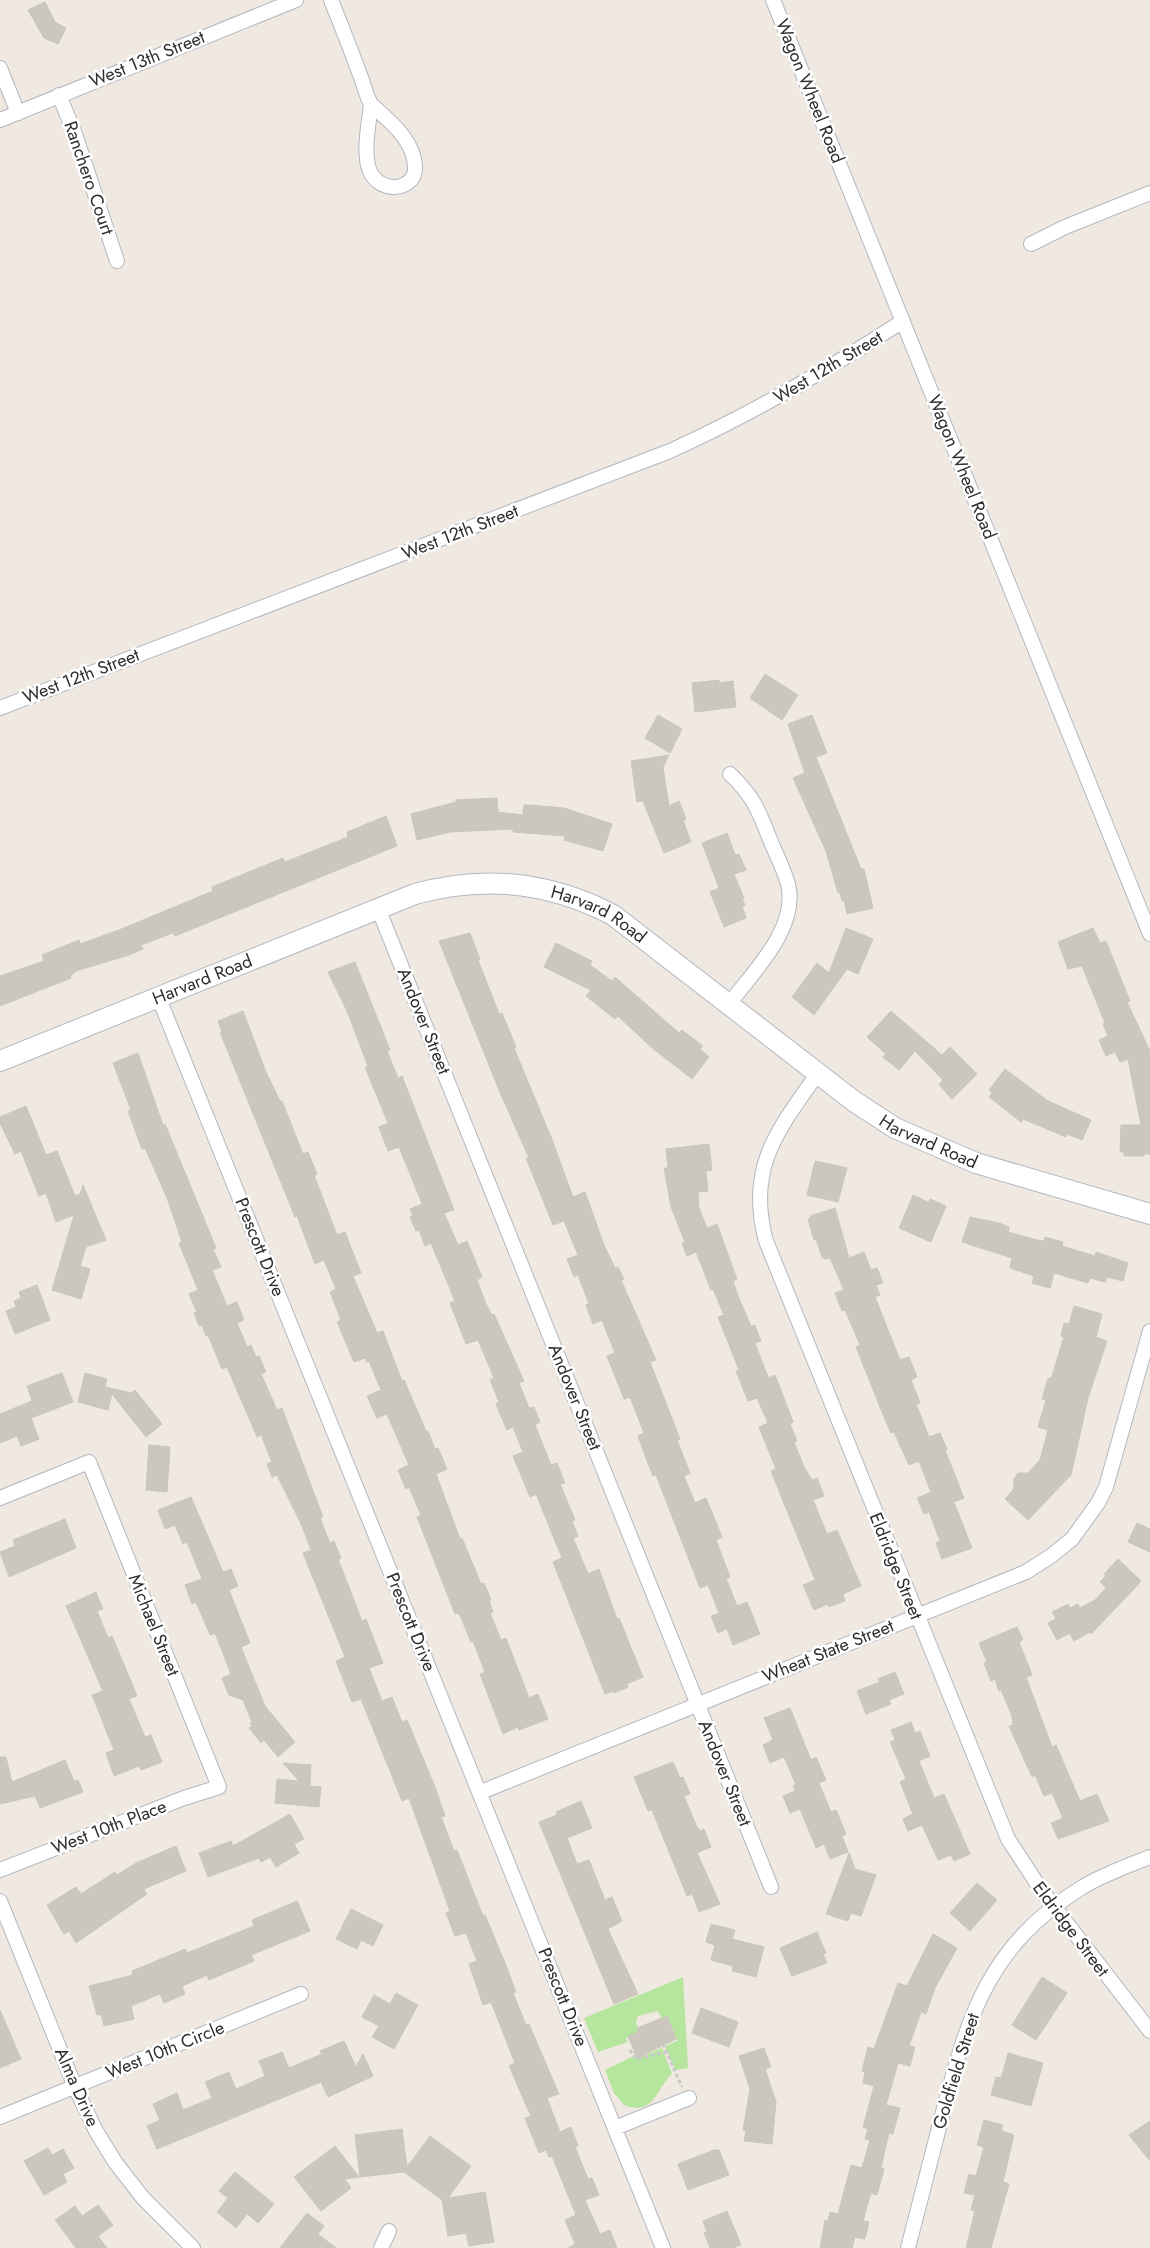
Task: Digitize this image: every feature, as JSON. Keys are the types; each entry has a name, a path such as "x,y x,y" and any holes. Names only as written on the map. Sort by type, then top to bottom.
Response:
{"street":[{"name":"West 13th Street","path":"0,120 296,0"},
{"path":"331,0 372,104 398,128 407,142 415,162 415,173 408,181 396,187 385,187 376,181 370,169 367,156 372,104"},
{"name":"Wagon Wheel Road","path":"774,0 1150,934"},
{"path":"0,68 18,113"},
{"name":"Ranchero Court","path":"59,96 75,134 117,261"},
{"path":"1032,244 1065,227 1150,193"},
{"name":"West 12th Street","path":"0,708 670,451 736,421 808,380 903,321"},
{"path":"729,1004 779,938 786,921 790,903 788,885 757,805 747,790 730,774"},
{"name":"Harvard Road","path":"0,1061 415,894 459,884 510,884 562,893 588,902 613,915 855,1102 912,1137 964,1158 1014,1175 1150,1214"},
{"name":"Andover Street","path":"378,908 771,1887"},
{"name":"Prescott Drive","path":"158,996 481,1792 663,2248"},
{"name":"Eldridge Street","path":"818,1073 782,1127 766,1157 759,1196 766,1241 1008,1839 1054,1908 1150,2031"},
{"name":"Wheat State Street","path":"481,1792 1026,1572 1052,1556 1072,1539 1089,1518 1106,1487 1150,1331"},
{"name":"Michael Street","path":"0,1498 89,1462 219,1788"},
{"name":"West 10th Place","path":"0,1870 177,1801 219,1788"},
{"name":"Goldfield Street","path":"908,2248 957,2058 970,2020 992,1975 1008,1952 1029,1929 1054,1908 1098,1879 1150,1857"},
{"name":"Alma Drive","path":"0,1901 75,2087 96,2131 115,2162 143,2198 193,2248"},
{"name":"West 10th Circle","path":"0,2117 301,1994"},
{"path":"615,2128 689,2098"},
{"path":"380,2248 389,2231"}],"path":[{"path":"662,2044 689,2098"},
{"path":"630,2050 636,2059 666,2052"}],"green space":[{"path":"683,1977 688,2068 675,2070 665,2046 677,2041 667,2016 661,2018 658,2011 638,2016 636,2021 638,2032 626,2038 628,2042 598,2052 584,2018"},
{"path":"662,2048 672,2074 649,2104 634,2108 624,2105 614,2093 605,2070 636,2055 637,2058"}],"building":[{"path":"45,2 55,22 66,28 58,44 44,38 28,10"},
{"path":"765,674 798,695 782,720 750,698"},
{"path":"719,680 719,683 733,681 736,707 695,712 692,683"},
{"path":"658,715 682,729 670,753 645,738"},
{"path":"812,715 827,753 816,757 861,869 864,869 873,908 847,914 844,900 842,901 840,892 838,893 826,851 793,778 805,773 788,724"},
{"path":"669,755 663,767 669,806 679,801 686,819 683,820 691,842 664,853 643,801 637,802 631,761"},
{"path":"497,798 498,812 523,815 524,805 564,808 612,824 603,851 564,840 565,836 513,832 513,829 450,832 417,840 411,814 456,802 456,800"},
{"path":"386,816 397,846 175,936 174,933 141,945 143,949 129,955 76,971 70,976 71,978 0,1006 0,976 44,961 42,955 79,940 80,944 119,930 213,891 212,887 283,858 285,862 348,837 347,832"},
{"path":"727,833 735,855 739,854 746,870 734,874 744,898 742,898 745,905 742,906 746,918 724,927 710,892 719,888 702,843"},
{"path":"846,928 873,939 858,974 847,969 814,1015 792,997 817,963 829,973"},
{"path":"1093,928 1100,943 1106,941 1130,1001 1127,1002 1150,1051 1150,1154 1144,1154 1144,1156 1124,1156 1124,1152 1120,1152 1121,1125 1141,1125 1128,1059 1120,1062 1115,1052 1106,1056 1099,1040 1108,1036 1103,1024 1105,1023 1082,966 1068,969 1058,942"},
{"path":"470,933 480,959 478,960 499,1014 502,1013 516,1047 514,1048 551,1137 573,1197 585,1192 604,1245 615,1268 618,1267 624,1279 621,1280 656,1360 650,1362 680,1439 677,1440 690,1473 684,1476 695,1503 706,1498 722,1537 716,1540 730,1577 726,1578 737,1606 747,1602 760,1634 733,1645 727,1629 718,1633 711,1616 719,1613 708,1585 700,1588 656,1475 653,1476 638,1436 644,1433 630,1397 624,1399 607,1356 615,1353 602,1320 593,1324 586,1305 589,1304 578,1275 574,1277 567,1259 578,1255 564,1221 553,1225 526,1158 529,1158 499,1090 439,941"},
{"path":"556,943 592,961 590,965 612,981 615,977 679,1033 682,1030 703,1046 700,1049 709,1057 692,1079 651,1047 618,1016 615,1019 586,996 591,990 544,967"},
{"path":"355,962 390,1050 387,1051 398,1078 402,1076 454,1210 444,1213 458,1245 467,1241 482,1277 477,1280 486,1304 492,1315 494,1314 524,1381 519,1383 529,1408 534,1407 540,1422 535,1425 551,1465 557,1463 565,1483 560,1484 575,1520 572,1521 578,1536 573,1538 588,1574 599,1569 617,1619 619,1618 643,1677 627,1684 628,1687 614,1693 613,1691 605,1694 553,1562 562,1558 536,1494 530,1497 513,1456 523,1452 513,1427 507,1430 496,1404 499,1402 490,1380 494,1378 478,1340 466,1344 450,1303 455,1301 431,1243 425,1246 419,1230 416,1231 410,1217 413,1216 410,1209 422,1204 421,1201 399,1147 388,1151 379,1127 388,1123 365,1067 368,1066 347,1011 328,972"},
{"path":"243,1011 266,1072 280,1101 282,1101 303,1154 308,1152 317,1174 314,1175 337,1235 345,1232 361,1273 353,1276 377,1333 383,1331 402,1381 404,1380 426,1431 428,1431 435,1449 438,1448 447,1469 436,1474 460,1539 462,1538 481,1584 484,1583 491,1600 489,1601 493,1612 490,1613 501,1640 506,1638 529,1698 538,1694 548,1719 519,1730 518,1727 503,1734 480,1674 485,1672 473,1641 471,1642 459,1613 455,1614 417,1517 421,1515 409,1487 406,1489 398,1470 409,1465 387,1414 377,1418 367,1396 381,1390 369,1361 367,1362 365,1358 354,1362 337,1322 341,1320 330,1292 336,1289 324,1260 315,1264 297,1216 295,1217 220,1032 222,1032 218,1021"},
{"path":"891,1011 942,1055 950,1047 977,1074 952,1099 939,1085 943,1080 915,1051 899,1070 883,1057 886,1054 867,1037"},
{"path":"138,1053 163,1125 165,1124 216,1248 213,1249 221,1267 212,1270 227,1306 237,1302 244,1320 237,1323 247,1347 251,1345 256,1357 259,1356 266,1372 261,1374 277,1410 282,1408 323,1517 320,1518 330,1543 334,1541 341,1558 338,1559 362,1621 366,1619 383,1663 369,1668 382,1701 392,1697 402,1722 407,1720 435,1787 445,1816 441,1817 454,1851 457,1850 483,1916 485,1915 507,1968 516,1992 513,1993 526,2025 529,2024 559,2094 547,2098 560,2132 571,2127 578,2146 575,2147 588,2179 592,2178 599,2195 585,2200 600,2234 610,2230 617,2248 568,2248 575,2244 565,2220 576,2215 552,2156 549,2157 546,2150 539,2153 525,2118 531,2116 509,2066 515,2063 491,2002 483,2005 469,1964 477,1961 466,1933 455,1936 446,1913 450,1911 409,1798 402,1801 361,1699 352,1702 336,1661 345,1657 303,1553 311,1550 302,1526 277,1475 272,1477 267,1464 272,1462 261,1435 257,1437 227,1367 222,1369 208,1335 206,1336 202,1325 199,1326 194,1313 197,1312 189,1294 198,1290 179,1243 182,1242 167,1198 145,1148 142,1149 128,1111 131,1110 113,1063"},
{"path":"1005,1069 1048,1101 1091,1120 1082,1140 1067,1134 1066,1137 1023,1119 1021,1122 989,1097 992,1093 989,1090"},
{"path":"26,1106 46,1155 57,1151 75,1196 80,1194 83,1185 106,1240 86,1247 80,1266 90,1269 81,1299 52,1290 74,1215 56,1222 46,1193 39,1196 21,1151 15,1154 0,1123 0,1117"},
{"path":"709,1144 712,1170 706,1171 708,1191 698,1192 699,1208 707,1228 717,1224 737,1279 733,1281 738,1296 751,1326 755,1325 761,1341 755,1343 766,1372 769,1378 775,1375 793,1422 790,1424 797,1441 794,1442 804,1467 812,1480 817,1478 824,1496 813,1500 827,1534 837,1530 861,1586 843,1594 845,1601 829,1607 828,1604 814,1610 803,1585 815,1580 771,1471 776,1469 759,1427 768,1423 757,1398 748,1401 736,1371 739,1370 718,1317 724,1315 713,1289 711,1290 696,1252 687,1256 682,1243 685,1242 671,1207 664,1168 668,1168 666,1149"},
{"path":"815,1161 847,1168 838,1202 807,1195"},
{"path":"913,1195 928,1202 930,1199 946,1206 931,1242 899,1228"},
{"path":"835,1208 849,1258 864,1252 871,1270 877,1268 883,1283 876,1285 880,1295 875,1297 900,1360 909,1357 917,1377 911,1380 920,1403 916,1404 929,1437 940,1433 964,1498 954,1502 972,1548 942,1559 936,1543 940,1541 929,1512 924,1514 917,1498 931,1492 919,1461 909,1465 894,1432 891,1433 856,1347 860,1345 845,1310 842,1311 835,1293 844,1290 830,1258 825,1259 822,1257 816,1239 814,1240 808,1219 811,1218 810,1216"},
{"path":"970,1217 999,1223 1009,1227 1008,1232 1044,1241 1045,1237 1063,1242 1062,1246 1095,1256 1096,1252 1128,1263 1123,1281 1107,1277 1105,1282 1090,1278 1088,1283 1054,1273 1050,1288 1032,1283 1034,1276 1010,1268 1012,1258 962,1242"},
{"path":"37,1285 50,1320 15,1334 6,1311 16,1307 14,1301 21,1298 19,1292"},
{"path":"1074,1306 1102,1314 1096,1337 1107,1341 1088,1398 1071,1475 1028,1520 1005,1499 1014,1489 1014,1479 1018,1473 1028,1473 1040,1460 1048,1430 1038,1427 1046,1400 1042,1399 1048,1378 1051,1379 1064,1337 1061,1336 1064,1323 1069,1324"},
{"path":"62,1373 73,1402 31,1418 39,1439 21,1446 17,1436 0,1443 0,1414 32,1401 27,1386"},
{"path":"85,1373 107,1379 105,1387 131,1393 135,1390 162,1424 146,1437 112,1394 108,1410 78,1402"},
{"path":"149,1445 170,1447 167,1492 146,1490"},
{"path":"191,1497 223,1572 231,1569 238,1586 229,1590 250,1643 241,1647 265,1706 295,1742 278,1757 264,1740 261,1743 249,1728 252,1726 250,1723 252,1722 243,1700 229,1695 222,1678 231,1674 215,1633 210,1635 196,1602 192,1604 185,1585 202,1579 187,1542 183,1544 175,1525 165,1529 158,1510"},
{"path":"65,1519 76,1548 9,1577 0,1552 15,1546 13,1540"},
{"path":"1137,1523 1150,1529 1150,1552 1128,1542"},
{"path":"1118,1559 1141,1581 1091,1634 1090,1632 1074,1641 1070,1633 1057,1640 1048,1623 1056,1619 1052,1612 1068,1604 1070,1608 1078,1604 1080,1608 1095,1600 1106,1588 1100,1582 1106,1576 1104,1574"},
{"path":"96,1592 103,1609 97,1611 108,1638 112,1636 137,1696 129,1699 145,1737 151,1735 162,1762 141,1770 139,1766 114,1776 106,1753 114,1750 92,1695 103,1691 66,1606"},
{"path":"1017,1627 1023,1640 1019,1642 1032,1675 1026,1677 1052,1747 1056,1745 1080,1801 1097,1794 1109,1821 1058,1839 1051,1823 1063,1818 1052,1793 1044,1796 1035,1775 1032,1777 1009,1726 1013,1725 1012,1716 995,1679 991,1681 984,1663 987,1662 979,1643"},
{"path":"895,1672 904,1694 889,1700 891,1704 866,1714 857,1691 880,1682 878,1679"},
{"path":"790,1708 811,1760 816,1757 826,1780 819,1783 831,1812 836,1810 846,1834 842,1836 848,1852 830,1859 824,1844 816,1848 800,1809 790,1813 783,1796 795,1791 793,1786 796,1785 784,1757 770,1763 763,1745 773,1740 764,1718"},
{"path":"911,1722 915,1733 920,1731 930,1756 919,1761 934,1798 944,1794 970,1854 954,1861 951,1855 938,1860 922,1825 908,1831 903,1819 913,1814 900,1782 906,1779 890,1742 895,1740 891,1730"},
{"path":"0,1757 6,1757 12,1782 65,1760 74,1781 78,1780 83,1792 40,1808 35,1796 0,1804"},
{"path":"673,1762 680,1778 683,1777 690,1794 684,1796 696,1825 700,1831 704,1829 711,1847 697,1853 720,1904 699,1912 692,1894 687,1896 652,1810 648,1811 634,1777"},
{"path":"283,1763 311,1765 310,1786 321,1787 319,1807 275,1803 277,1779 299,1781"},
{"path":"581,1801 592,1828 567,1838 577,1864 589,1860 605,1900 612,1897 622,1921 608,1929 638,1994 614,2004 539,1822 557,1815 556,1812"},
{"path":"290,1814 304,1839 294,1844 299,1853 276,1867 270,1857 261,1862 259,1858 208,1877 199,1853 231,1841 233,1846"},
{"path":"176,1846 186,1871 144,1889 147,1894 76,1943 69,1931 64,1934 47,1905 76,1887 81,1894 115,1872 117,1875 136,1863"},
{"path":"849,1853 855,1869 876,1875 861,1916 851,1913 848,1921 826,1914"},
{"path":"977,1883 997,1900 970,1931 950,1913"},
{"path":"297,1901 310,1931 251,1955 254,1961 209,1980 207,1975 182,1986 185,1994 164,2003 160,1994 131,2006 134,2019 104,2026 101,2014 97,2015 89,1986 133,1975 132,1971 185,1949 187,1953 254,1926 252,1920"},
{"path":"351,1909 383,1925 373,1946 361,1940 357,1949 336,1939"},
{"path":"711,1924 735,1930 732,1939 764,1947 756,1977 732,1971 733,1966 711,1960 715,1945 706,1942"},
{"path":"817,1932 826,1953 823,1954 827,1963 792,1976 780,1948"},
{"path":"933,1934 957,1948 935,1988 926,2014 921,2012 909,2046 915,2047 910,2066 898,2063 886,2105 900,2108 893,2134 889,2133 881,2168 884,2169 877,2195 871,2193 863,2221 869,2222 865,2239 855,2237 852,2248 820,2248 825,2220 828,2221 830,2212 838,2214 851,2165 862,2168 870,2140 865,2139 868,2129 863,2127 874,2086 863,2083 865,2072 862,2071 868,2047 874,2049 898,1983 907,1986"},
{"path":"1042,1977 1067,1993 1036,2040 1012,2025"},
{"path":"396,1993 418,2005 394,2049 372,2037 379,2026 362,2017 374,1995 390,2004"},
{"path":"701,2008 738,2022 729,2047 692,2033"},
{"path":"0,2010 21,2059 0,2068"},
{"path":"667,2016 676,2039 637,2058 628,2036 638,2032 637,2028"},
{"path":"344,2041 356,2067 363,2054 373,2076 328,2097 321,2082 157,2149 147,2126 160,2120 153,2104 177,2093 183,2110 212,2098 205,2082 229,2072 236,2089 265,2076 259,2061 282,2052 289,2068 322,2054 320,2051"},
{"path":"764,2048 771,2067 765,2069 776,2102 772,2144 744,2141 746,2131 743,2130 750,2089 739,2056"},
{"path":"1008,2053 1043,2063 1031,2106 991,2095 996,2077 1001,2078"},
{"path":"984,2120 1003,2125 1001,2131 1014,2135 1003,2182 1009,2184 991,2248 966,2248 975,2211 971,2210 975,2195 964,2193 969,2174 976,2176 984,2147 977,2145"},
{"path":"1150,2121 1150,2161 1129,2135"},
{"path":"402,2129 407,2167 430,2136 471,2166 448,2198 485,2192 494,2242 469,2246 466,2233 448,2236 442,2200 404,2172 360,2177 355,2135"},
{"path":"335,2146 359,2177 345,2179 351,2188 321,2211 294,2177"},
{"path":"48,2148 52,2155 63,2149 74,2168 63,2174 67,2182 44,2195 24,2161"},
{"path":"714,2150 719,2150 729,2175 688,2190 678,2164"},
{"path":"235,2172 274,2204 258,2223 247,2214 236,2228 217,2212 228,2198 219,2191"},
{"path":"98,2205 113,2225 98,2236 107,2248 76,2248 55,2220 75,2206 82,2216"},
{"path":"727,2211 741,2245 733,2248 710,2248 704,2233 707,2232 703,2221"},
{"path":"307,2213 324,2226 318,2234 336,2248 280,2248"}]}
